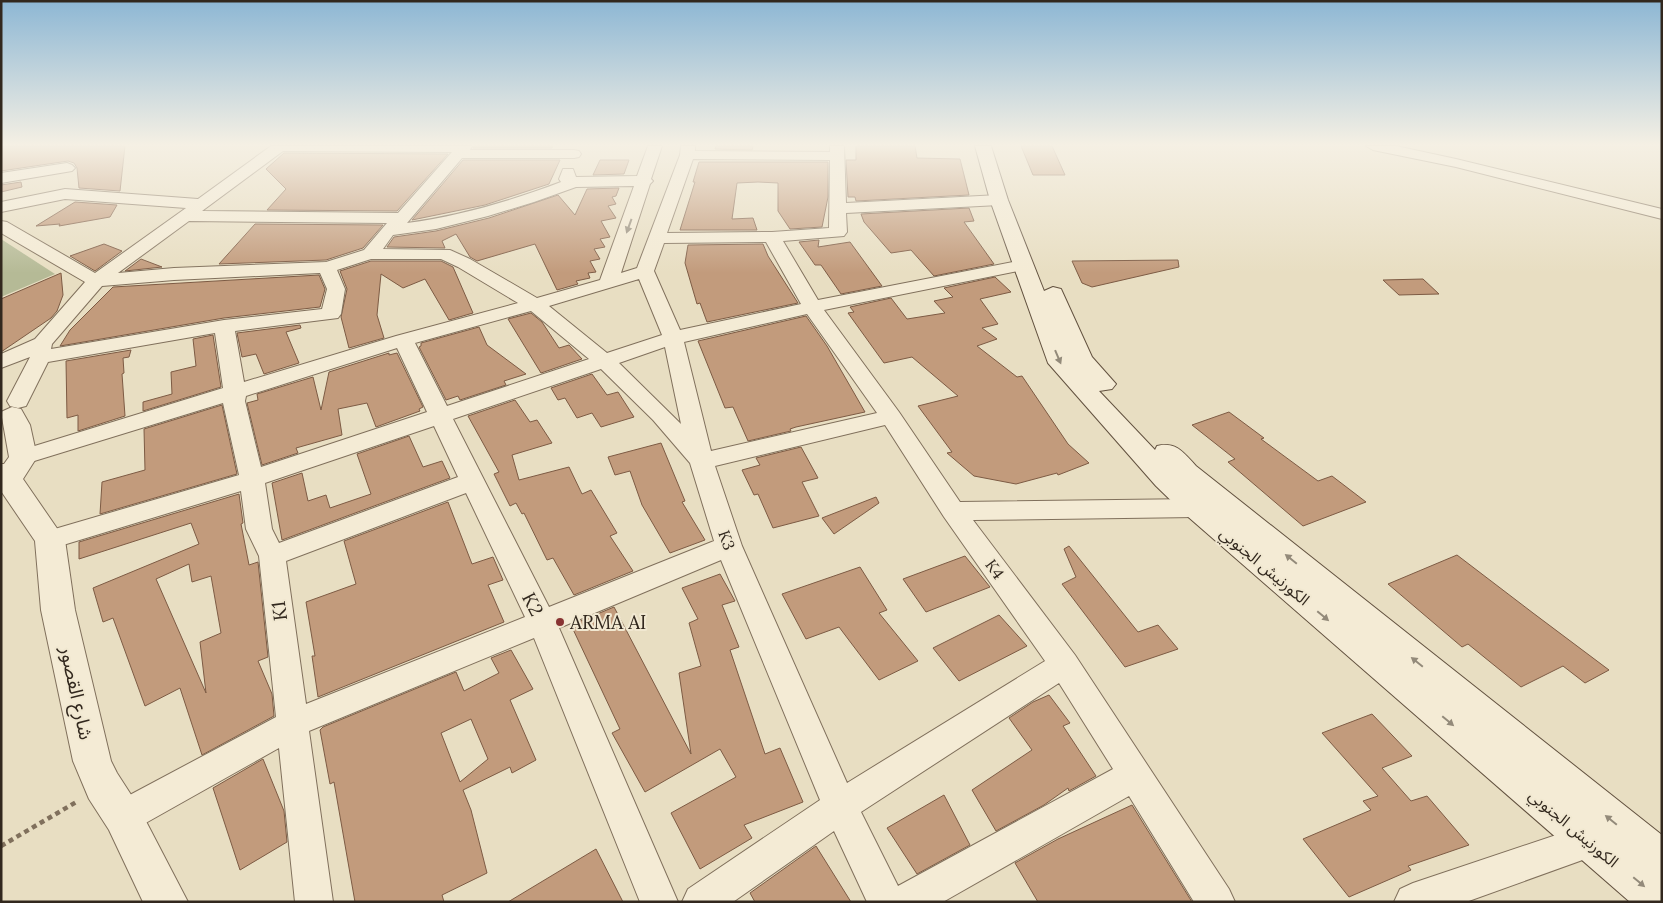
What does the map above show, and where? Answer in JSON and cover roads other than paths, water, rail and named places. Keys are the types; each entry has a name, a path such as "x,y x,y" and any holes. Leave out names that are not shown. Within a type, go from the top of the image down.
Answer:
{"main road":[{"name":"الكورنيش الجنوبي","path":"995,188 1060,363 1166,479 1196,508 1662,901"},
{"name":"الكورنيش الجنوبي","path":"1013,188 1042,268 1080,360 1186,473 1662,862"},
{"path":"8,409 16,422 19,448 11,470"},
{"name":"شارع القصور","path":"11,470 50,540 60,619 92,761 103,786 123,817 166,902"}],"street":[{"path":"8,409 41,350 96,281 224,188"},
{"path":"370,254 388,231 428,188"},
{"path":"388,231 432,226 522,203 559,188"},
{"path":"608,284 642,188"},
{"path":"675,188 645,271 674,338 701,461 891,417"},
{"path":"657,238 772,237 838,232 838,188"},
{"path":"1558,188 1662,214"},
{"path":"1,208 65,194 194,210 402,218"},
{"path":"839,208 999,200"},
{"path":"1,226 96,281"},
{"name":"K4","path":"772,237 812,307 891,417 953,510 1064,664 1216,902"},
{"name":"K3","path":"96,281 174,274 327,267 370,254 444,254 464,263 534,304 605,362 661,415 701,461 729,546 840,806 886,902"},
{"path":"50,540 252,479 674,338 812,307 1023,265"},
{"path":"1,362 41,350 331,314 336,289 327,267"},
{"path":"11,470 236,393 403,340 608,284 645,271"},
{"name":"K1","path":"224,326 236,393 234,402 252,479 259,529 272,556 314,902"},
{"name":"K2","path":"403,340 542,622 659,902"},
{"path":"272,556 472,481"},
{"path":"953,510 1196,508"},
{"path":"123,817 292,724 729,546"},
{"path":"701,902 840,806 1064,664"},
{"path":"906,902 1136,774"},
{"path":"1413,902 1589,841"}],"place":[{"name":"ARMA AI","path":"560,622"}]}
